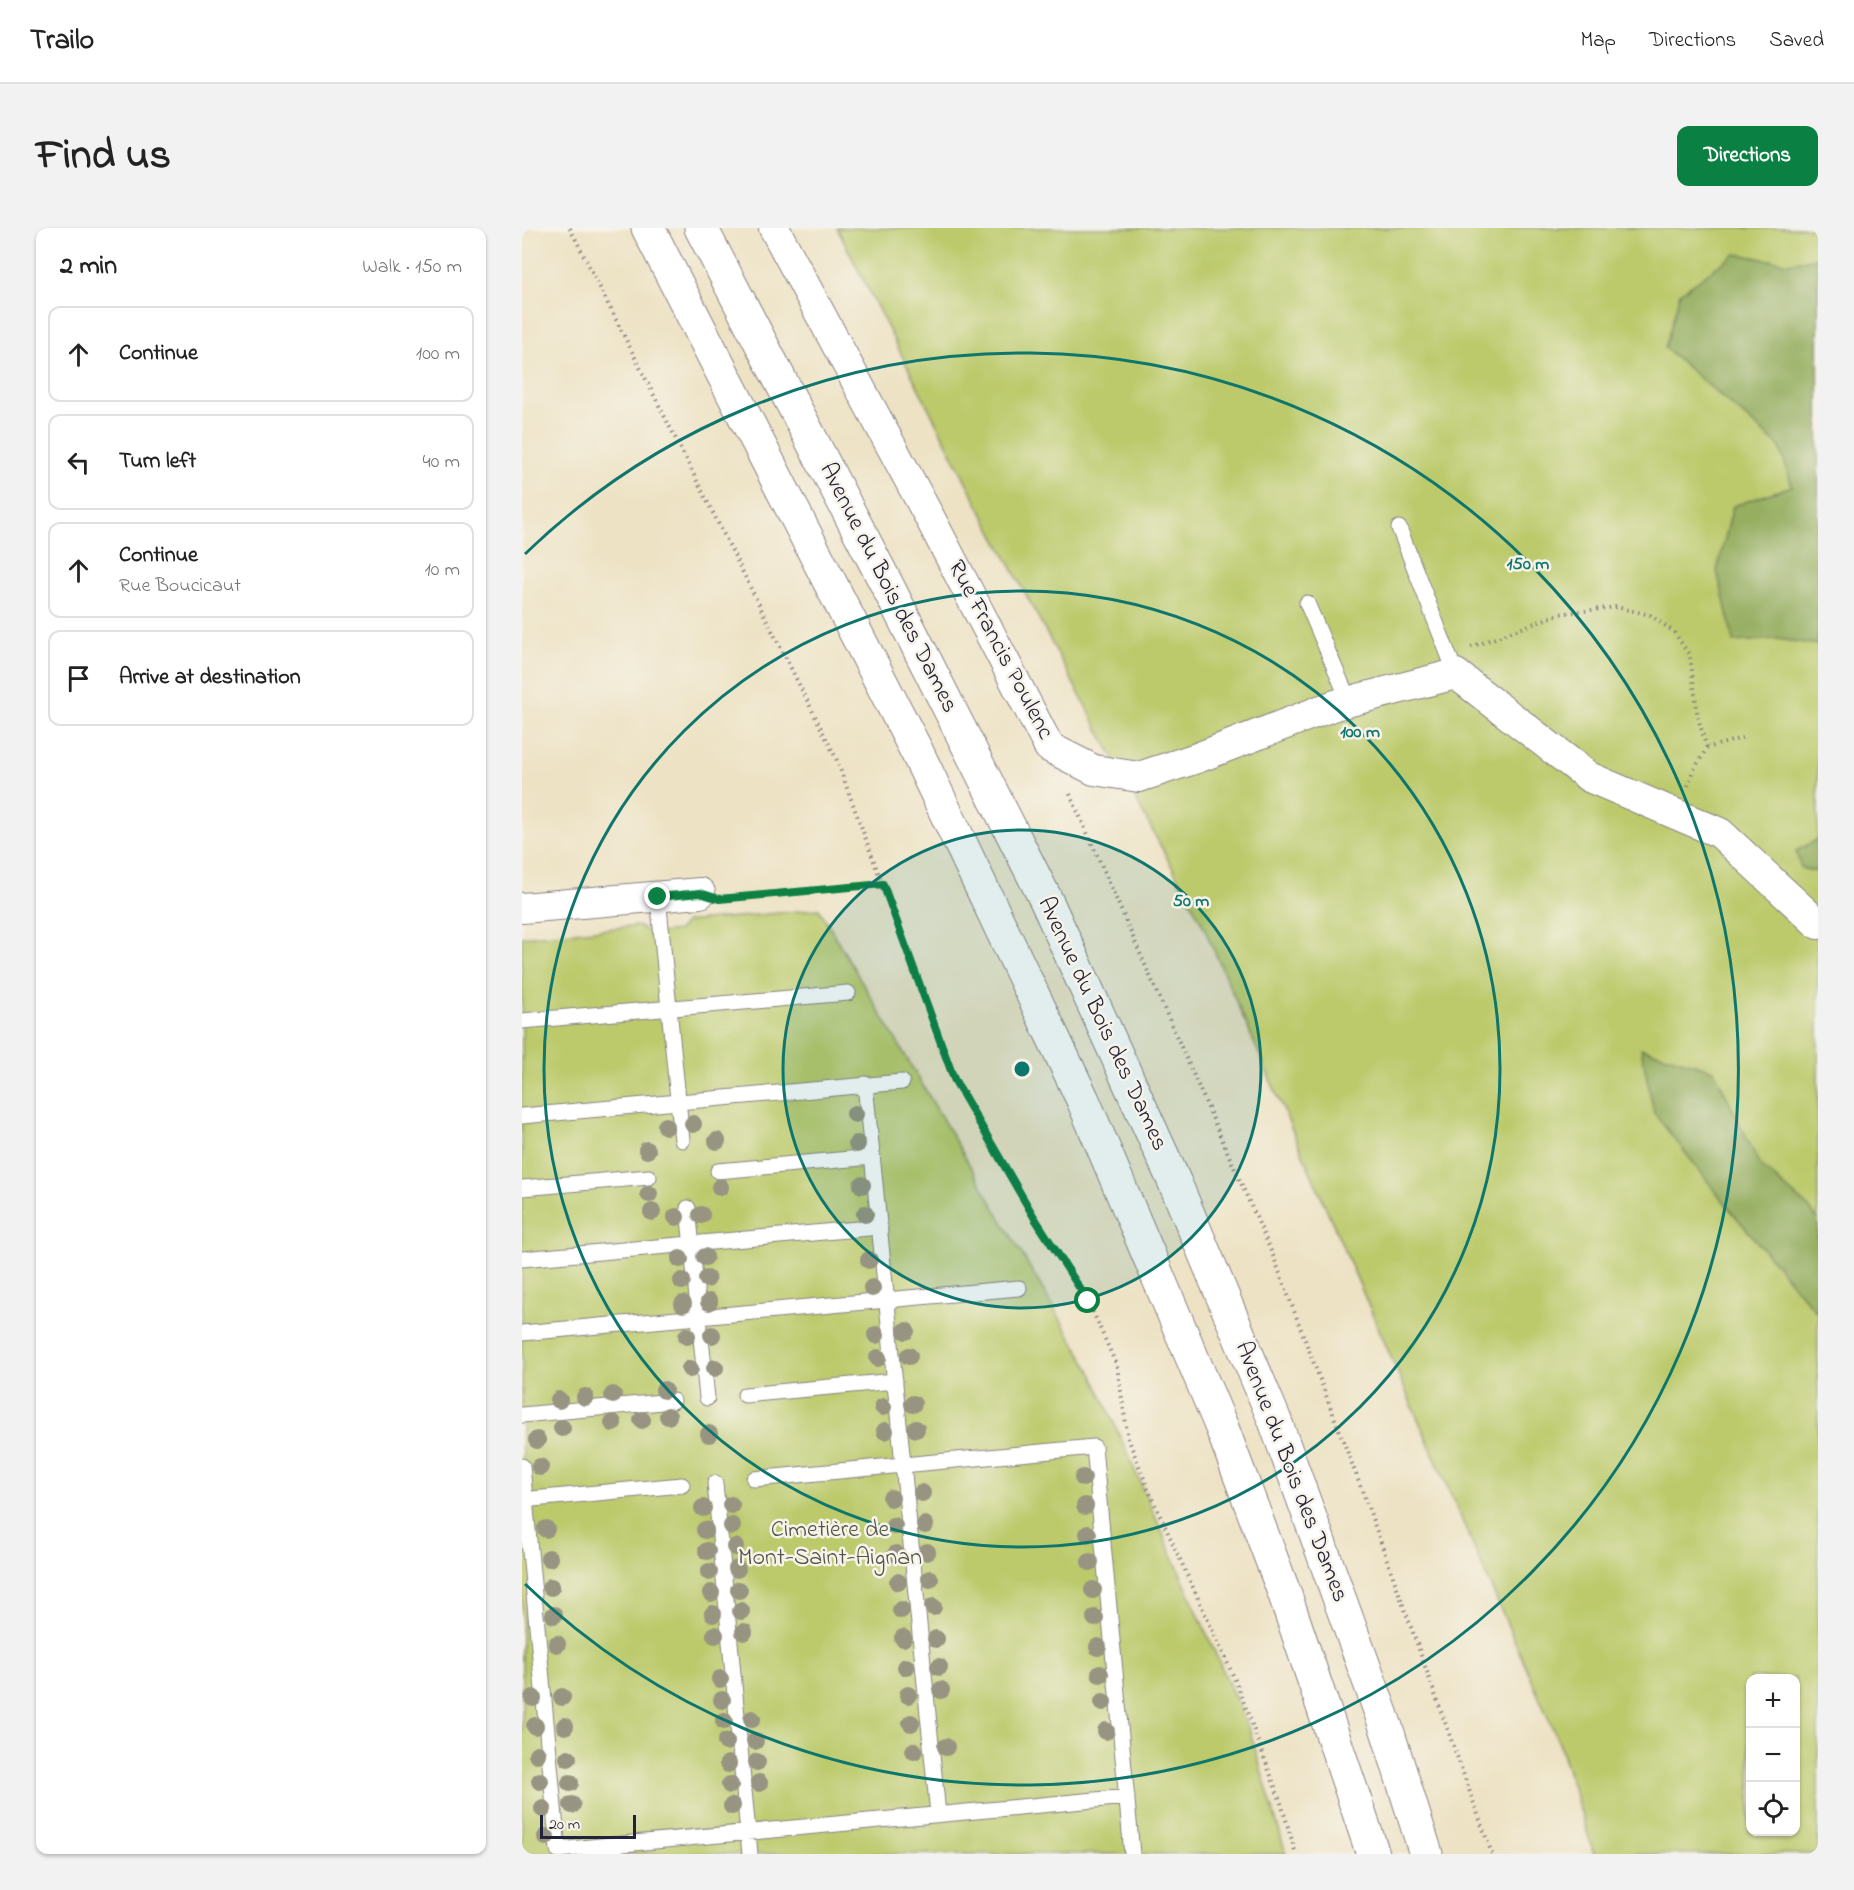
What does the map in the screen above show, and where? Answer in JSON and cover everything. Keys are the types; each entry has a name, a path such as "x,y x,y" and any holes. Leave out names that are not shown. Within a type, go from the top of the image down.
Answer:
{"highway":[{"name":"Avenue du Bois des Dames","path":"648,228 917,752 1083,1100 1222,1428 1286,1595 1373,1854"},
{"name":"Avenue du Bois des Dames","path":"701,228 887,585 1046,900 1176,1183 1279,1432 1386,1727 1425,1854"}],"street":[{"name":"Rue Francis Poulenc","path":"774,228 931,520 1049,747 1094,770 1139,777 1197,758 1335,705 1456,674"},
{"path":"1456,674 1589,777 1720,833 1818,924"},
{"path":"522,908 700,893"}],"lane":[{"path":"1399,528 1456,674"},
{"path":"1307,603 1349,701"},
{"path":"658,897 682,1140"},
{"path":"522,1021 848,993"},
{"path":"522,1116 902,1082"},
{"path":"865,1084 938,1814"},
{"path":"718,1171 872,1157"},
{"path":"522,1188 649,1177"},
{"path":"688,1208 707,1398"},
{"path":"522,1259 880,1227"},
{"path":"522,1333 1019,1288"},
{"path":"745,1395 895,1381"},
{"path":"522,1415 673,1401"},
{"path":"754,1479 1094,1447 1132,1854"},
{"path":"522,1466 558,1852 1127,1797"},
{"path":"715,1483 750,1854"},
{"path":"524,1500 682,1485"}],"path":[{"path":"570,228 836,758 954,1079 1034,1217 1088,1301 1117,1366 1128,1438 1148,1489 1237,1684 1281,1803 1296,1854"},
{"path":"1456,674 1461,653 1471,647 1559,614 1617,608 1650,615 1674,632 1690,656 1698,718 1707,748"},
{"path":"1678,815 1692,773 1707,748 1742,738"},
{"path":"1049,747 1274,1258 1370,1512 1492,1854"},
{"path":"700,893 719,899 883,884"}],"green space":[{"path":"837,228 1818,228 1818,1854 1594,1854 1559,1743 1203,925 978,505"},
{"path":"1735,254 1788,263 1818,258 1818,645 1777,639 1734,642 1717,571 1733,506 1792,486 1780,447 1665,348 1680,293"},
{"path":"1818,839 1818,872 1801,868 1796,851"},
{"name":"Cimetière de Mont-Saint-Aignan","path":"819,909 1092,1373 1250,1732 1286,1854 522,1854 522,937 637,926 653,933 661,933 678,931 686,922"},
{"path":"1641,1048 1714,1070 1760,1165 1809,1208 1818,1220 1818,1314 1732,1212 1654,1113"}],"route":[{"path":"658,897 700,893 719,899 883,884 954,1079 1034,1217 1088,1301"}]}
